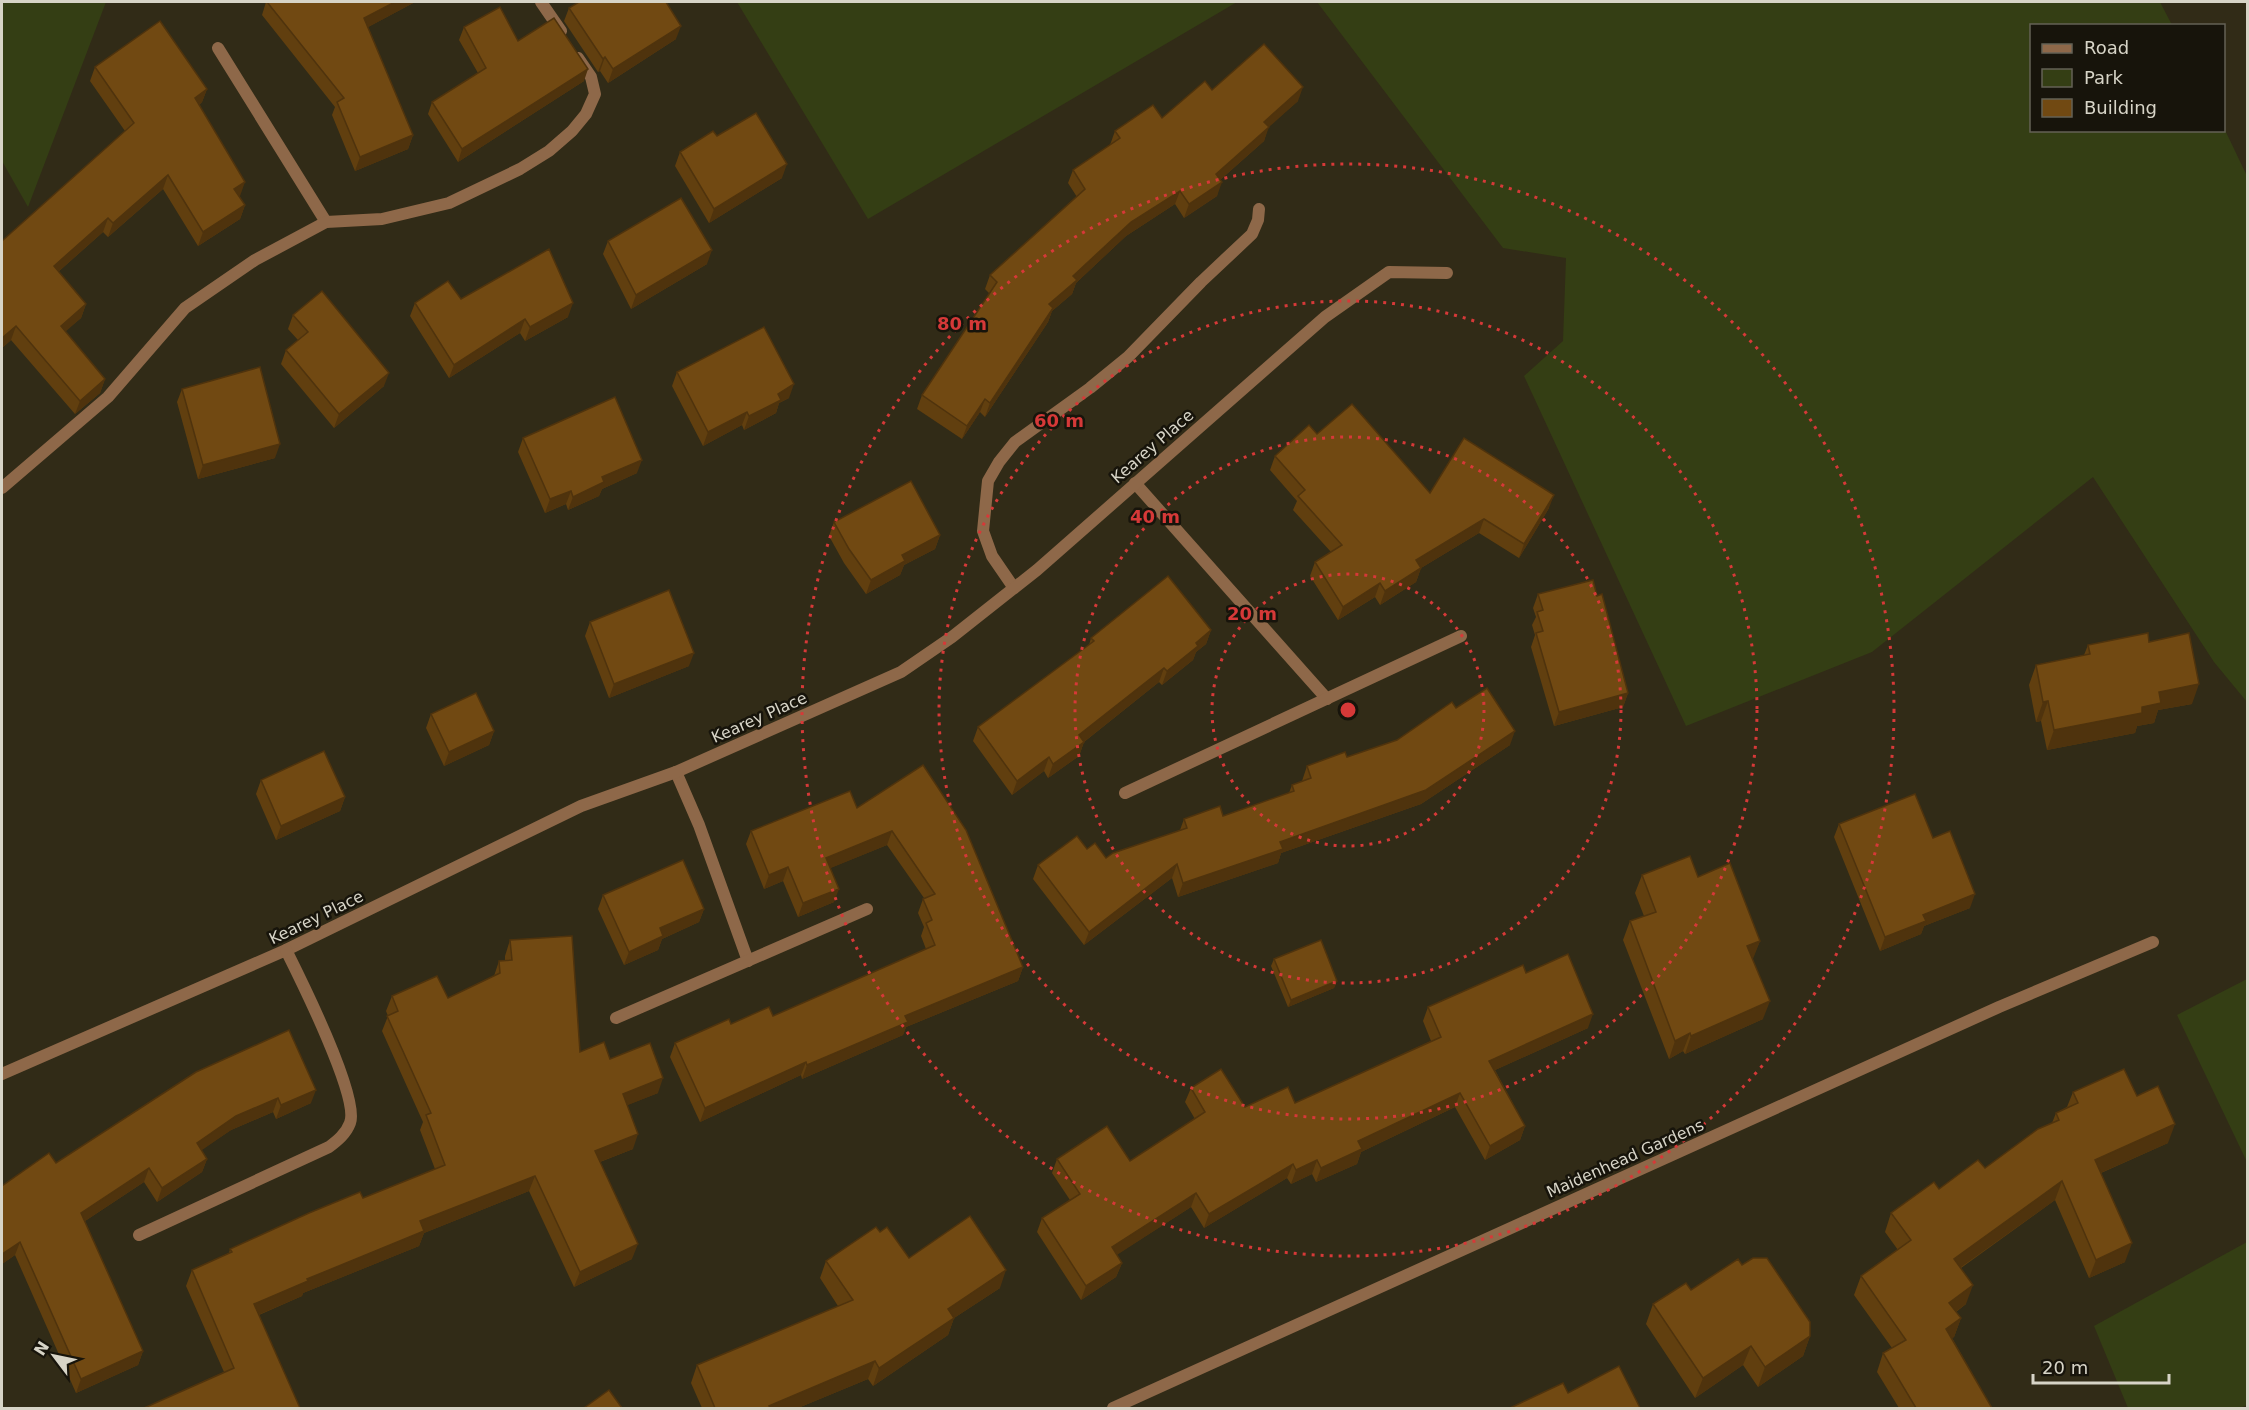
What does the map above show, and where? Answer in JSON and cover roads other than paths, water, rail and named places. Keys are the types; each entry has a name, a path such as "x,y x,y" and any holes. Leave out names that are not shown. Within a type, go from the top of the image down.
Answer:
{"street":[{"path":"2,488 108,397 185,308 255,260 326,222 382,219 449,203 520,169 549,151 572,131 586,114 595,94 591,77 541,2"},
{"path":"218,48 326,222"},
{"path":"1014,588 992,556 983,531 988,482 999,462 1016,442 1128,357 1251,234 1258,220 1259,209"},
{"name":"Kearey Place","path":"2,1074 286,950 581,806 676,772 901,672 952,637 1014,588 1325,317 1389,272 1447,273"},
{"path":"1135,483 1327,699"},
{"path":"1125,793 1461,636"},
{"path":"676,772 699,825 748,962"},
{"path":"616,1018 867,909"},
{"name":"Maidenhead Gardens","path":"1113,1408 1977,1017 2153,942"},
{"path":"139,1235 329,1147 342,1136 351,1122 350,1100 313,1003 286,950"}]}
